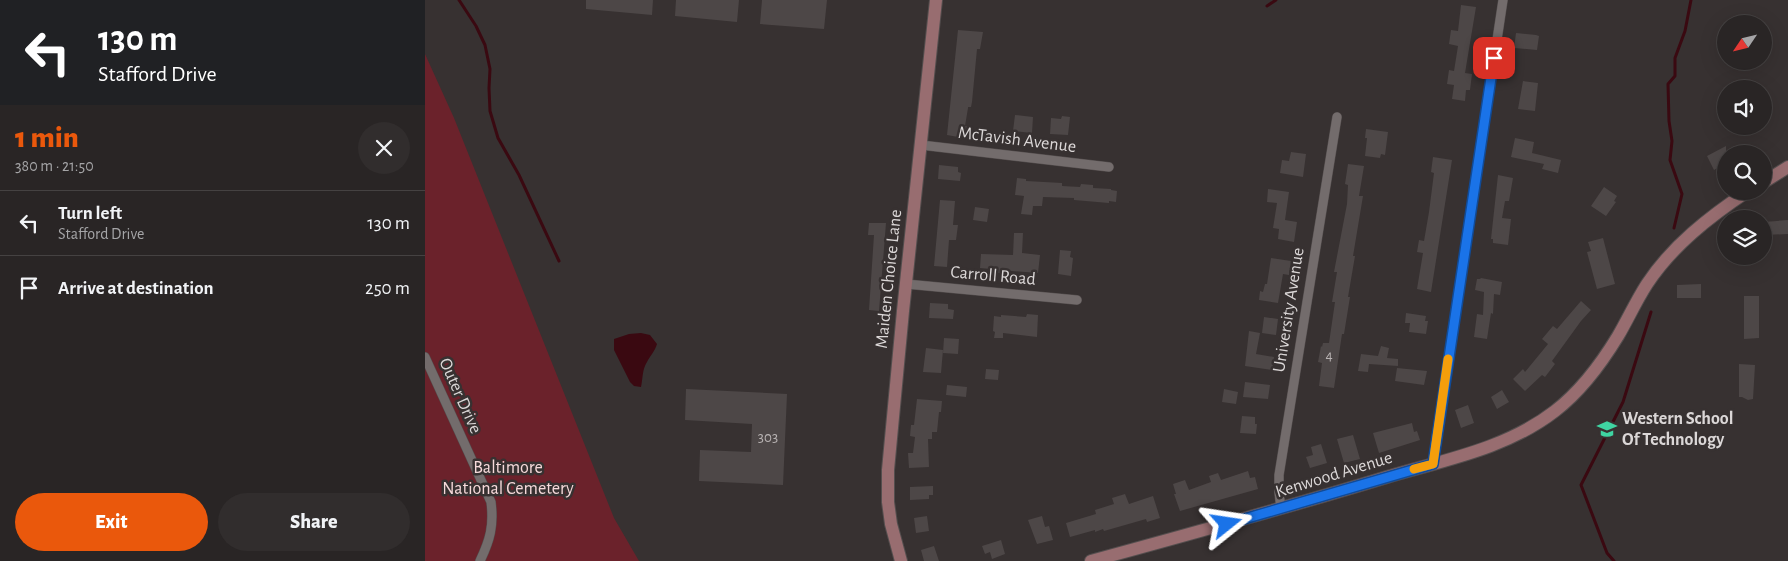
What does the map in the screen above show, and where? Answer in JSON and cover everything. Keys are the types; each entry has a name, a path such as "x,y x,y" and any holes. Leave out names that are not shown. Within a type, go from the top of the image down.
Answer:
{"street":[{"name":"Maiden Choice Lane","path":"901,561 891,524 888,502 888,470 936,0"},
{"path":"1433,464 1503,0"},
{"name":"University Avenue","path":"1281,509 1279,475 1337,117"},
{"name":"McTavish Avenue","path":"921,145 1109,167"},
{"path":"1772,177 1788,167"},
{"name":"Kenwood Avenue","path":"1091,561 1281,509 1433,464 1483,449 1521,433 1555,411 1572,396 1603,359 1647,284 1662,264 1700,226 1735,200"},
{"name":"Carroll Road","path":"906,284 1077,300"},
{"name":"Outer Drive","path":"425,357 491,502 493,519 491,535 480,561"}],"green space":[{"name":"Baltimore National Cemetery","path":"425,54 454,118 614,518 639,561 425,561"}],"shaded area":[{"path":"641,333 650,335 657,344 644,368 641,387 634,386 630,382 614,350 614,339 629,334"}],"building":[{"path":"586,0 653,0 652,15 586,9"},
{"path":"676,0 739,0 737,22 675,16"},
{"path":"762,0 827,0 824,29 760,24"},
{"path":"1461,5 1476,7 1465,73 1472,74 1470,90 1466,90 1465,101 1452,99 1454,85 1447,84 1449,70 1454,71 1458,46 1449,44 1451,30 1458,31"},
{"path":"958,30 983,32 980,49 977,49 972,102 971,107 968,107 965,126 970,127 969,136 964,136 964,138 947,135"},
{"path":"1516,33 1539,36 1537,50 1514,48"},
{"path":"1523,81 1538,83 1535,111 1518,109"},
{"path":"1015,115 1033,117 1032,133 1013,131"},
{"path":"1062,116 1070,117 1068,135 1050,134 1051,118 1061,119"},
{"path":"1366,129 1388,132 1385,155 1381,154 1380,158 1365,156"},
{"path":"1515,138 1534,142 1532,153 1561,160 1558,173 1542,169 1544,164 1511,157"},
{"path":"1717,151 1717,168 1714,170 1707,156"},
{"path":"1291,152 1306,154 1303,177 1280,173 1282,160 1289,161"},
{"path":"1433,157 1452,160 1431,292 1417,289 1423,253 1417,252 1419,240 1424,241 1429,212 1434,173 1431,172"},
{"path":"1348,164 1364,166 1359,196 1363,196 1353,256 1355,256 1348,297 1350,297 1334,388 1319,386 1322,363 1318,362 1321,346 1323,343 1329,343 1335,302 1332,302 1337,272 1334,272 1347,204 1348,185 1345,184"},
{"path":"939,165 958,167 958,172 961,173 960,181 938,179"},
{"path":"1498,175 1513,178 1509,201 1505,201 1502,218 1511,219 1508,245 1493,243 1493,239 1491,239"},
{"path":"1017,178 1026,179 1026,181 1062,183 1062,186 1080,187 1081,184 1093,185 1093,188 1111,189 1117,191 1116,202 1043,197 1042,206 1033,206 1032,215 1021,214 1024,196 1015,195"},
{"path":"1604,187 1617,196 1614,201 1616,202 1606,216 1591,206"},
{"path":"1268,189 1289,192 1285,220 1297,222 1294,242 1278,239 1279,229 1273,228 1277,203 1267,202"},
{"path":"940,200 955,201 953,225 958,225 956,240 949,240 947,267 934,266"},
{"path":"975,207 989,209 987,222 973,220"},
{"path":"1788,220 1788,234 1772,235 1772,221"},
{"path":"869,223 886,223 879,311 869,310 874,235 868,235"},
{"path":"1014,233 1023,233 1022,253 1040,255 1038,273 1000,270 1000,273 991,273 991,269 980,268 981,254 1013,255"},
{"path":"1603,238 1615,284 1597,289 1587,252 1591,251 1588,242"},
{"path":"1060,250 1071,251 1070,257 1073,258 1071,276 1058,274"},
{"path":"1271,258 1291,261 1289,275 1283,274 1278,303 1259,300 1260,291 1263,292 1265,284 1267,284"},
{"path":"1477,279 1502,282 1500,295 1494,294 1493,314 1491,313 1487,339 1474,337 1477,314 1483,315 1484,292 1475,290"},
{"path":"1701,284 1701,298 1677,298 1677,285"},
{"path":"1744,296 1759,296 1759,338 1744,339"},
{"path":"1581,301 1591,310 1552,361 1555,364 1545,377 1542,375 1525,391 1513,379 1523,369 1525,372 1548,344 1542,339 1553,326 1557,329"},
{"path":"930,303 948,304 948,309 954,310 953,319 929,318"},
{"path":"1406,313 1426,316 1425,321 1428,321 1426,334 1409,332 1410,323 1405,323"},
{"path":"1027,314 1038,315 1037,337 1003,333 1003,338 994,338 994,316 1026,317"},
{"path":"1264,317 1278,319 1276,335 1262,333"},
{"path":"1249,331 1260,333 1256,354 1274,357 1272,370 1245,366"},
{"path":"944,338 959,339 958,354 943,353"},
{"path":"1381,346 1389,348 1387,358 1398,359 1398,366 1369,364 1368,372 1358,371 1361,354 1378,356"},
{"path":"926,348 943,350 941,373 923,372"},
{"path":"1739,364 1755,365 1753,399 1748,400 1739,397"},
{"path":"1397,368 1427,371 1424,385 1395,381"},
{"path":"986,369 999,370 998,380 985,379"},
{"path":"1245,382 1270,385 1268,399 1243,397"},
{"path":"947,385 967,387 966,397 946,395"},
{"path":"686,389 787,394 783,485 699,481 700,450 751,452 752,424 685,420"},
{"path":"1224,389 1238,392 1236,404 1222,402"},
{"path":"1502,390 1509,402 1497,409 1491,397"},
{"path":"917,399 942,401 941,412 939,412 937,432 932,432 932,439 928,439 929,467 909,468 908,453 913,453 915,437 910,436 911,425 914,425"},
{"path":"1468,405 1474,423 1461,428 1455,410"},
{"path":"1242,416 1255,417 1255,424 1257,424 1256,434 1240,433"},
{"path":"1412,423 1414,432 1417,431 1420,440 1379,453 1373,433"},
{"path":"1353,435 1360,459 1344,463 1337,439"},
{"path":"1321,444 1327,463 1310,468 1306,457 1313,455 1311,447"},
{"path":"1248,471 1250,478 1255,477 1258,489 1180,511 1174,494 1176,494 1173,484 1185,480 1189,490 1211,482 1209,476 1218,473 1221,480"},
{"path":"933,486 933,495 929,495 929,499 910,500 910,487"},
{"path":"1125,494 1129,504 1153,496 1160,518 1147,522 1146,519 1104,531 1103,529 1095,532 1095,530 1070,537 1066,523 1096,514 1095,510 1114,504 1112,498"},
{"path":"927,516 929,531 916,533 914,518"},
{"path":"1042,516 1045,527 1049,526 1053,540 1037,544 1028,520"},
{"path":"1001,540 1005,554 992,559 990,552 985,554 982,546"},
{"path":"934,546 939,561 924,561 921,550"}],"waterway":[{"path":"459,0 476,26 485,45 490,69 490,111 498,138 519,175 559,261"},
{"path":"1267,6 1276,0"},
{"path":"1674,228 1682,194 1670,160 1672,141 1669,121 1668,84 1675,76 1675,58 1685,31 1691,0"},
{"path":"1614,561 1607,553 1581,485 1623,402 1651,312"}],"slow traffic":[{"path":"1414,469 1433,464 1448,359"}],"place":[{"name":"Western School Of Technology","path":"1607,429"}],"route":[{"path":"1227,524 1433,464 1494,58"}]}
